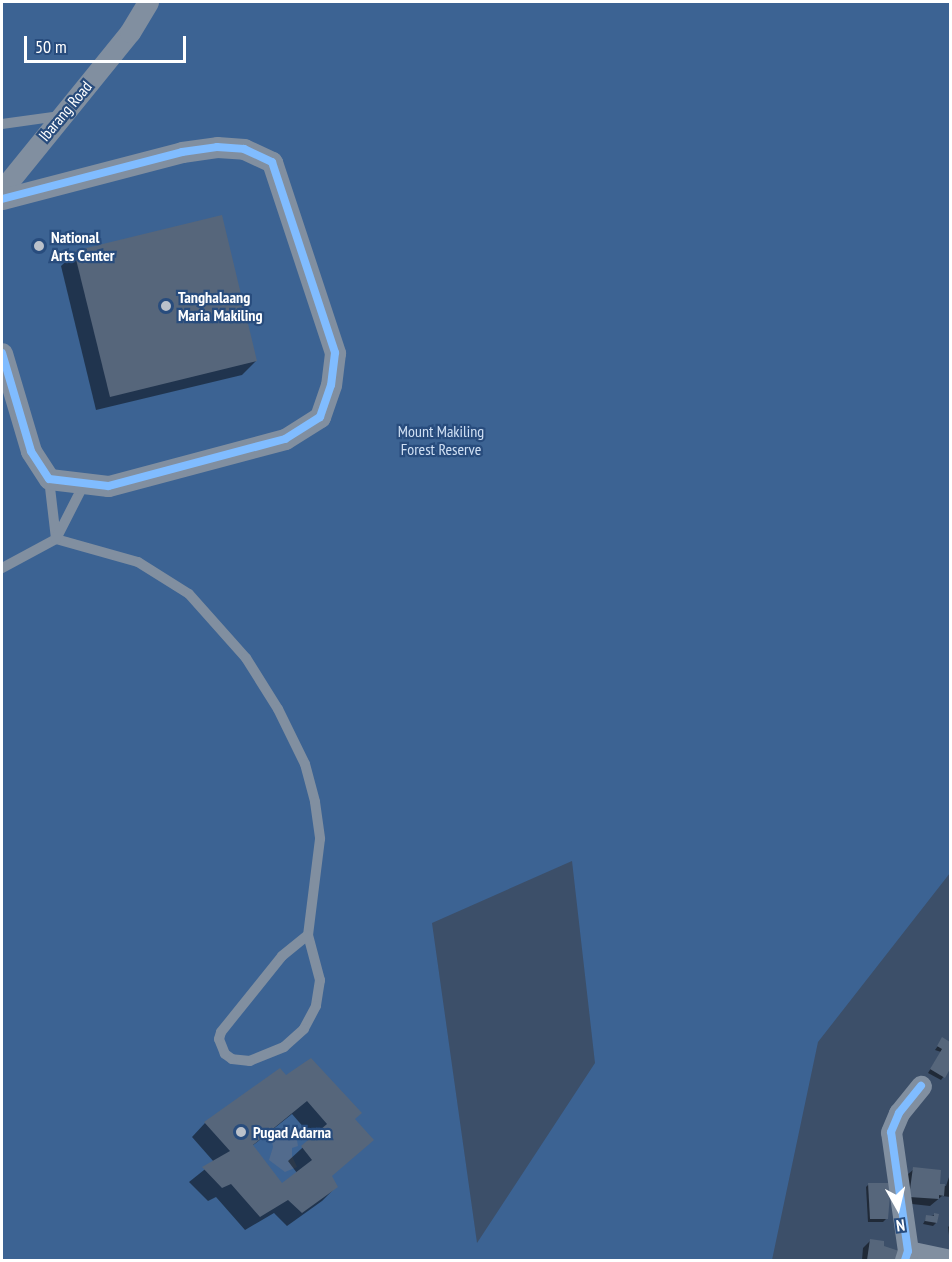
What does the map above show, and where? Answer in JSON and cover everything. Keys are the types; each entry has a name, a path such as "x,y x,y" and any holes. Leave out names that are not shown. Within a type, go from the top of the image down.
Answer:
{"street":[{"name":"Ibarang Road","path":"2,190 130,32 148,2"},
{"path":"2,199 182,152 217,147 244,149 272,162 335,352 332,385 320,417 285,439 108,486 49,478 31,451 2,353"},
{"path":"921,1086 899,1113 891,1132 907,1256 951,1260"}],"lane":[{"path":"2,124 60,116"},
{"path":"49,478 56,539"},
{"path":"2,568 56,539 84,484"},
{"path":"56,539 138,562 189,594 246,658 278,709 305,764 315,802 320,839 308,935 320,980 316,1006 304,1029 284,1047 250,1061 232,1059 225,1054 219,1039 220,1032 282,956 308,935"}],"green space":[{"name":"Mount Makiling Forest Reserve","path":"2,2 950,2 950,873 818,1042 772,1260 2,1260","holes":["572,861 595,1063 477,1243 432,923"]}],"shaded area":[{"path":"283,1134 297,1140 298,1146 292,1148 292,1156 297,1167 285,1172 269,1160 273,1147 272,1141"}],"building":[{"name":"Tanghalaang Maria Makiling","path":"222,215 257,361 110,397 74,251"},
{"path":"942,1037 950,1042 950,1069 945,1078 930,1069 942,1049 937,1046"},
{"name":"Pugad Adarna","path":"311,1058 362,1113 355,1119 374,1140 332,1176 338,1187 302,1213 288,1200 260,1217 231,1184 222,1188 202,1167 230,1151 204,1122 280,1068 286,1075","holes":["307,1101 327,1124 301,1146 312,1160 282,1183 253,1145"]},
{"path":"913,1167 941,1170 940,1184 945,1184 944,1196 939,1195 939,1199 909,1197"},
{"path":"868,1183 891,1183 888,1219 870,1219"},
{"path":"934,1213 939,1214 937,1223 925,1221 926,1215 934,1216"},
{"path":"870,1239 884,1241 884,1246 899,1251 898,1260 867,1260"}],"cycle path":[{"path":"2,199 182,152 217,147 244,149 272,162 335,353 331,385 320,417 285,439 108,486 49,479 31,451 2,353"},
{"path":"905,1260 908,1251 891,1132 899,1113 921,1086"}],"place":[{"name":"National Arts Center","path":"39,246"},
{"name":"Tanghalaang Maria Makiling","path":"166,306"},
{"name":"Pugad Adarna","path":"241,1132"}]}
